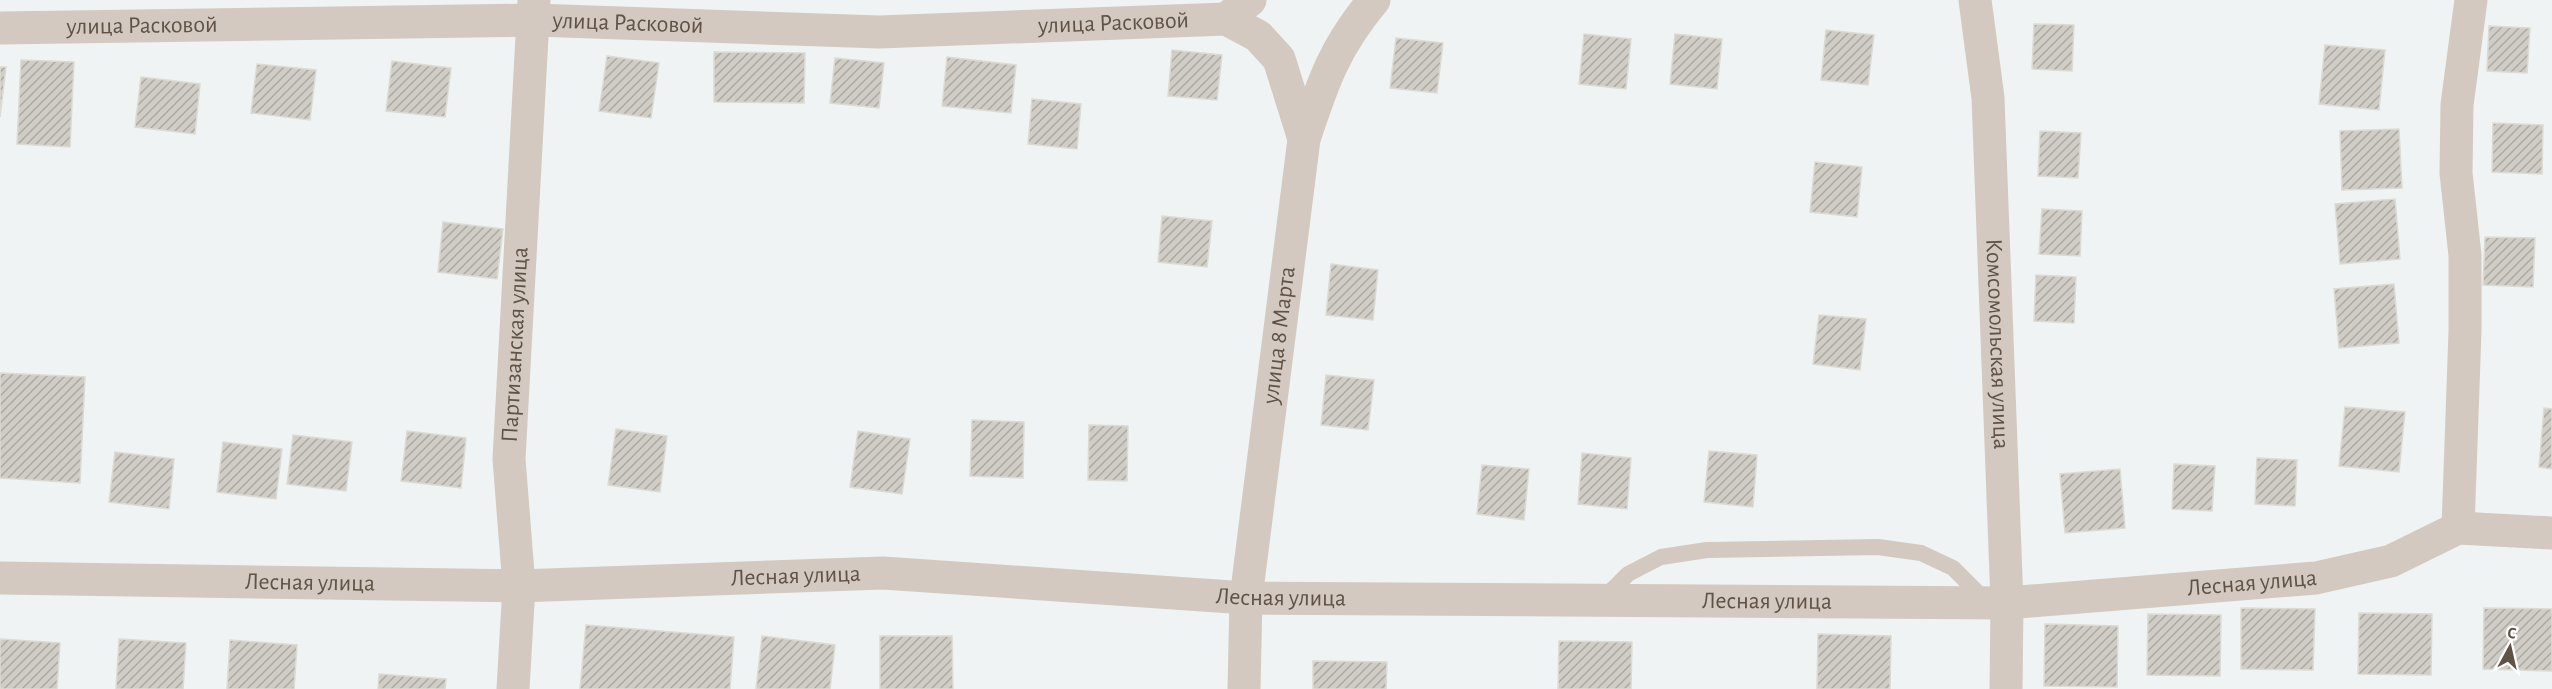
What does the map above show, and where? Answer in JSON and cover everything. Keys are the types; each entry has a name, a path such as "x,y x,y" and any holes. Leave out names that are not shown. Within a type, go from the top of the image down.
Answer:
{"street":[{"name":"улица 8 Марта","path":"1245,689 1246,598 1304,139 1323,81 1343,39 1374,0"},
{"name":"Комсомольская улица","path":"1975,0 1988,98 1997,603 2006,689"},
{"path":"2458,528 2465,331 2464,255 2456,173 2457,117 2471,0"},
{"path":"1238,9 1279,59 1304,139"},
{"name":"улица Расковой","path":"0,28 534,10 879,32 1238,9"},
{"name":"Партизанская улица","path":"513,689 519,586 509,459 534,10"},
{"name":"Лесная улица","path":"0,578 519,586 883,573 1246,598 1997,603 2316,578 2391,561 2458,528 2552,533"}],"lane":[{"path":"1601,600 1628,574 1661,557 1707,550 1878,548 1921,553 1953,568 1997,603"}],"building":[{"path":"2034,24 2074,25 2072,71 2032,69"},
{"path":"2489,26 2530,28 2527,73 2487,71"},
{"path":"1826,30 1874,35 1868,85 1821,80"},
{"path":"1584,34 1631,39 1626,89 1579,84"},
{"path":"1675,34 1722,39 1717,89 1670,84"},
{"path":"1396,38 1443,43 1437,93 1390,88"},
{"path":"2325,45 2385,50 2379,110 2319,104"},
{"path":"1172,50 1222,55 1217,100 1168,96"},
{"path":"714,52 805,53 804,103 714,102"},
{"path":"607,56 659,63 651,118 599,111"},
{"path":"947,57 1016,65 1011,113 942,106"},
{"path":"835,58 884,63 879,108 830,103"},
{"path":"21,60 74,62 70,147 17,144"},
{"path":"392,61 451,68 445,117 386,111"},
{"path":"257,64 316,70 310,120 251,113"},
{"path":"0,67 6,67 0,117"},
{"path":"141,77 200,84 195,134 135,127"},
{"path":"1032,99 1081,104 1077,149 1028,144"},
{"path":"2493,123 2543,125 2542,174 2492,172"},
{"path":"2399,129 2402,188 2342,190 2340,131"},
{"path":"2040,131 2081,133 2078,178 2038,176"},
{"path":"1815,162 1862,167 1857,217 1810,212"},
{"path":"2395,199 2400,259 2340,264 2335,204"},
{"path":"2042,209 2082,211 2080,256 2039,254"},
{"path":"1162,216 1212,221 1207,267 1158,262"},
{"path":"443,222 503,229 497,279 438,272"},
{"path":"2485,237 2535,238 2533,287 2483,285"},
{"path":"1331,264 1378,270 1373,320 1326,315"},
{"path":"2036,275 2076,277 2074,323 2034,321"},
{"path":"2394,284 2399,343 2339,348 2334,289"},
{"path":"1819,315 1866,319 1860,370 1813,364"},
{"path":"0,373 85,377 80,483 0,478"},
{"path":"1326,375 1374,380 1368,430 1321,425"},
{"path":"2345,407 2405,412 2399,472 2339,466"},
{"path":"2544,408 2552,409 2552,469 2539,467"},
{"path":"972,420 1024,422 1023,478 970,476"},
{"path":"1089,425 1128,426 1127,481 1088,480"},
{"path":"616,429 667,436 660,492 608,485"},
{"path":"407,431 466,438 461,488 401,481"},
{"path":"858,431 910,439 902,494 850,487"},
{"path":"293,435 352,442 346,491 287,484"},
{"path":"223,442 282,449 276,499 217,492"},
{"path":"1709,451 1757,455 1753,507 1704,502"},
{"path":"115,452 174,459 169,509 109,502"},
{"path":"1582,453 1631,458 1627,509 1578,504"},
{"path":"2257,458 2297,460 2295,506 2255,504"},
{"path":"2174,464 2215,466 2212,511 2172,509"},
{"path":"1482,465 1529,469 1524,520 1477,514"},
{"path":"2120,469 2125,528 2065,533 2060,474"},
{"path":"2241,608 2315,609 2313,670 2241,669"},
{"path":"2484,608 2552,609 2552,671 2483,669"},
{"path":"2359,613 2432,614 2431,675 2358,674"},
{"path":"2148,614 2221,615 2220,676 2147,675"},
{"path":"2045,624 2118,626 2117,687 2044,686"},
{"path":"586,625 734,637 730,689 580,689"},
{"path":"1818,634 1891,636 1890,689 1817,689"},
{"path":"762,636 835,645 830,689 756,689"},
{"path":"880,636 952,636 953,689 880,689"},
{"path":"0,639 60,643 57,689 0,689"},
{"path":"119,639 186,643 183,689 116,689"},
{"path":"230,640 297,645 294,689 227,689"},
{"path":"1559,641 1632,642 1631,689 1558,689"},
{"path":"1313,661 1387,662 1386,689 1313,689"},
{"path":"379,674 446,679 445,689 378,689"}]}
